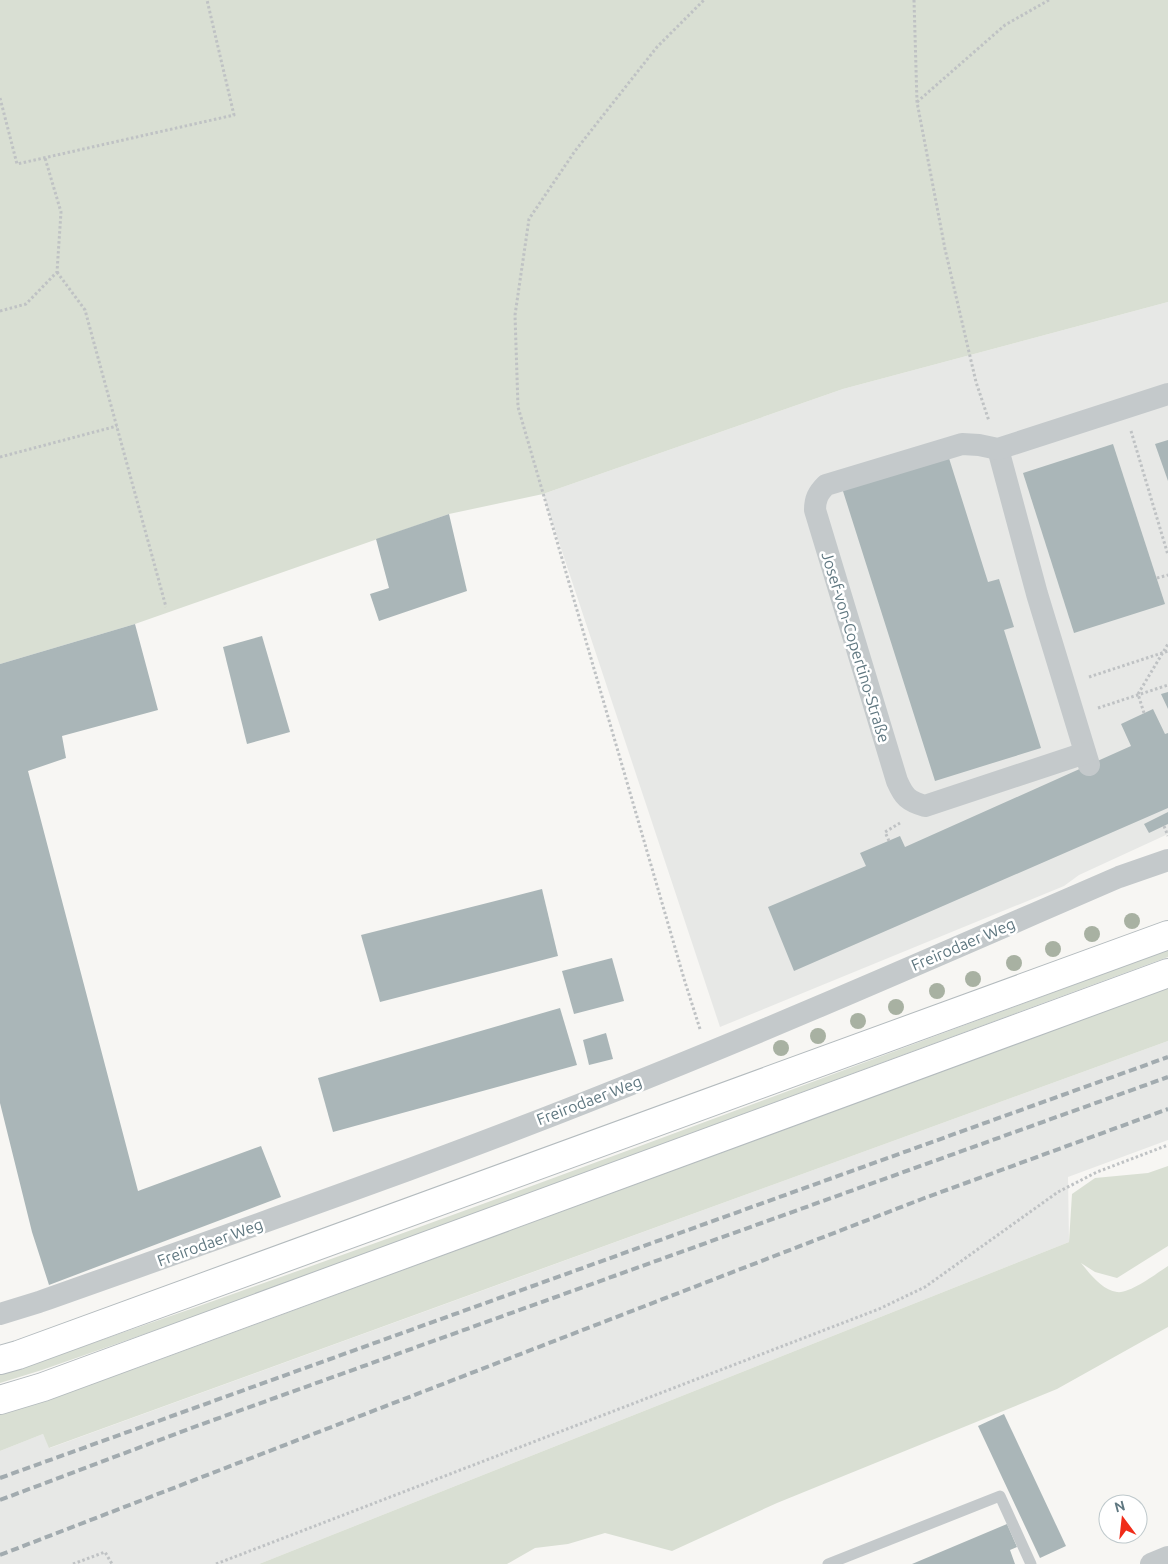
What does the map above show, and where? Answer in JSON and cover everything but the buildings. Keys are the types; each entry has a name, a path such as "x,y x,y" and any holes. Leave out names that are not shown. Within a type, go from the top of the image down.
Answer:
{"main road":[{"path":"0,1360 1168,935"},
{"path":"0,1400 52,1384 1168,972"}],"street":[{"name":"Josef-von-Copertino-Straße","path":"998,449 1038,594 1087,759 925,806 912,802 902,793 897,781 815,510 815,502 819,493 826,486 962,444 998,449 1168,394"},
{"name":"Freirodaer Weg","path":"0,1314 39,1302 309,1206 606,1094 708,1053 1120,877 1168,860"}],"lane":[{"path":"828,1564 1000,1496 1032,1564"}],"path":[{"path":"0,98 17,164 234,115 207,0"},
{"path":"704,0 657,46 575,151 529,219 515,315 518,407 685,982 708,1053"},
{"path":"914,0 917,102 946,249 976,382 998,449"},
{"path":"917,102 1005,25 1049,0"},
{"path":"45,158 61,212 57,272 85,310 166,607"},
{"path":"0,311 26,304 57,272"},
{"path":"1124,408 1168,555"},
{"path":"0,456 117,426"},
{"path":"1156,578 1168,575"},
{"path":"1144,713 1138,694 1168,644"},
{"path":"1065,685 1168,651"},
{"path":"1074,716 1168,685"},
{"path":"1164,826 1168,837"},
{"path":"216,1564 879,1309 925,1287 1058,1192 1097,1172 1168,1145"},
{"path":"73,1564 105,1552 112,1564"}],"shaded area":[{"path":"0,0 1168,0 1168,302 843,389 543,494 449,514 135,624 0,664"},
{"path":"1168,302 1168,834 1079,875 1064,886 720,1027 543,494 843,389"},
{"path":"1168,950 1168,957 193,1317 0,1383 0,1375 439,1220"},
{"path":"1168,988 1168,1041 49,1448 43,1434 0,1451 0,1412 137,1368"},
{"path":"1168,1041 1168,1140 1068,1177 1069,1242 259,1564 0,1564 0,1451 43,1434 50,1448"},
{"path":"1168,1166 1168,1246 1117,1278 1095,1272 1081,1263 1101,1285 1117,1292 1129,1290 1168,1266 1168,1327 1057,1389 777,1503 672,1551 605,1533 568,1544 535,1548 507,1564 259,1564 1069,1242 1072,1194 1095,1178 1148,1173"}],"railway":[{"path":"0,1478 1168,1057"},
{"path":"0,1500 194,1427 1168,1077"},
{"path":"0,1555 922,1199 1168,1109"}]}
